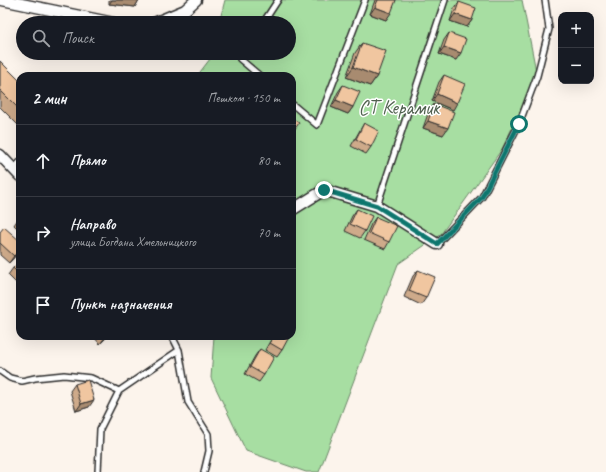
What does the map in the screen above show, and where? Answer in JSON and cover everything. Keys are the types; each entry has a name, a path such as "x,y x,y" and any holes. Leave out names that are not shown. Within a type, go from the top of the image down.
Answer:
{"street":[{"path":"2,0 80,16"},
{"path":"171,16 185,10 196,0"},
{"path":"0,155 16,167"},
{"path":"296,208 324,190 377,206 437,244"}],"lane":[{"path":"268,16 278,0"},
{"path":"296,107 317,125 365,0"},
{"path":"377,206 445,0"},
{"path":"437,244 482,197 519,124 537,76 549,29 545,0"},
{"path":"241,60 255,72"},
{"path":"174,340 179,350 188,402 208,434 209,451 204,472"},
{"path":"98,472 100,429 119,390 179,350"},
{"path":"0,371 10,378 22,381 64,375 91,378 119,390"}],"green space":[{"name":"СТ Керамик","path":"225,0 522,0 537,76 502,149 441,234 398,264 319,472 306,472 246,451 211,378 214,340 296,340 296,72 200,72 209,60 296,60 296,16 221,16"}],"building":[{"path":"378,0 396,0 391,13 375,7"},
{"path":"459,2 476,8 472,20 455,14"},
{"path":"449,33 466,39 461,53 444,47"},
{"path":"362,43 386,51 377,76 353,67"},
{"path":"0,61 16,77 16,106 0,90"},
{"path":"444,75 465,84 457,103 437,94"},
{"path":"343,85 360,92 353,107 336,100"},
{"path":"434,104 454,112 448,128 428,121"},
{"path":"364,123 379,131 371,147 356,139"},
{"path":"357,209 372,216 365,231 350,224"},
{"path":"376,217 397,226 389,242 369,233"},
{"path":"4,227 16,238 16,254 14,256 0,243 0,232"},
{"path":"418,270 435,277 426,298 409,291"},
{"path":"272,340 287,340 282,350 270,343"},
{"path":"260,349 274,357 264,375 250,367"},
{"path":"88,380 94,400 81,404 75,384"}],"route":[{"path":"324,190 377,206 437,244 482,197 519,124"}]}
